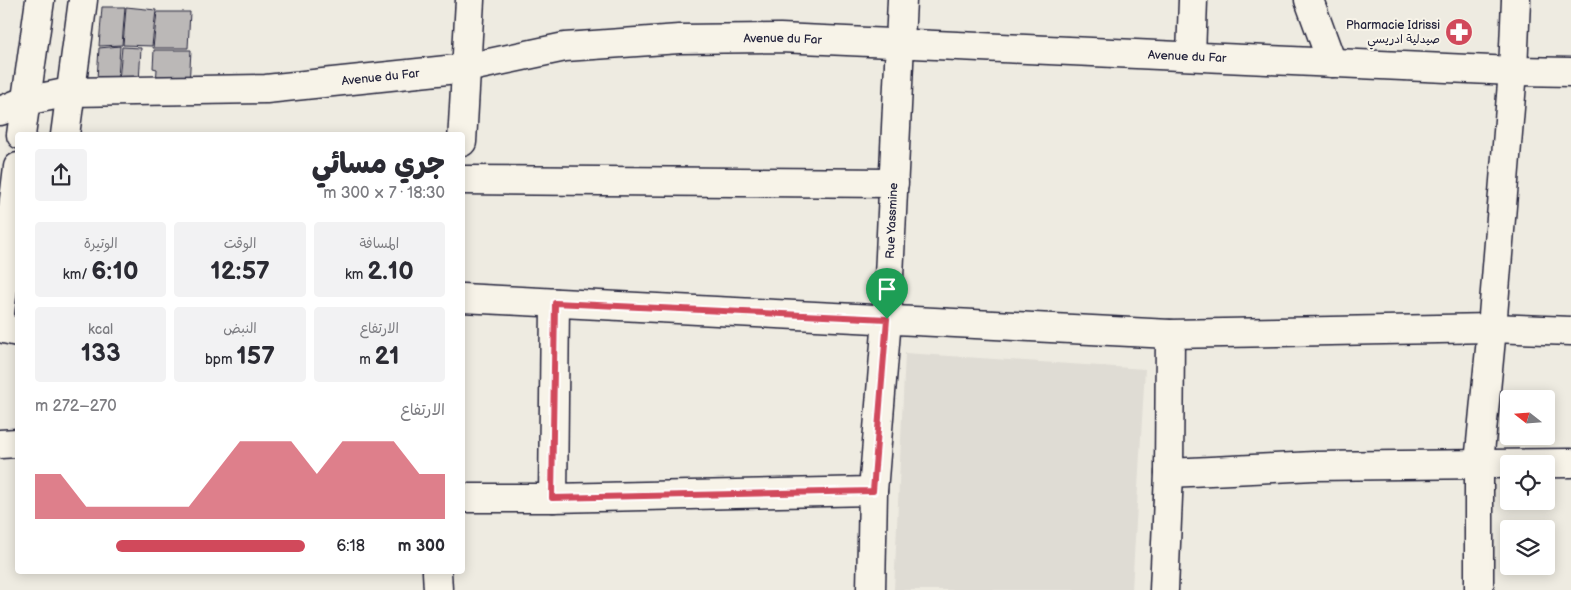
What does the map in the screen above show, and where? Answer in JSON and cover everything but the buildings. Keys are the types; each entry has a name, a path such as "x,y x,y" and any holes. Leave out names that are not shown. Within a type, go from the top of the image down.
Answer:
{"street":[{"path":"21,132 40,0"},
{"path":"64,132 83,0"},
{"path":"463,132 470,0"},
{"name":"Rue Yassmine","path":"871,590 873,491 887,319 902,0"},
{"path":"1191,56 1193,0"},
{"path":"1309,0 1332,63"},
{"path":"1479,590 1479,464 1513,71 1516,0"},
{"name":"Avenue du Far","path":"0,111 25,101 70,92 266,88 466,68 564,47 679,39 780,38 1571,72"},
{"path":"465,180 894,183"},
{"path":"0,313 15,191"},
{"path":"465,298 1170,334 1492,328 1571,332"},
{"path":"552,498 555,303"},
{"path":"0,328 15,331"},
{"path":"1164,590 1170,334"},
{"path":"0,444 15,443"},
{"path":"1168,473 1314,466 1571,463"},
{"path":"465,498 873,491"},
{"path":"437,574 438,590"}],"shaded area":[{"path":"905,353 1145,369 1132,590 894,590"}],"place":[{"name":"Pharmacie Idrissi صيدلية ادريسي","path":"1459,32"}],"route":[{"path":"555,303 887,319 873,491 552,498 555,303"}]}
